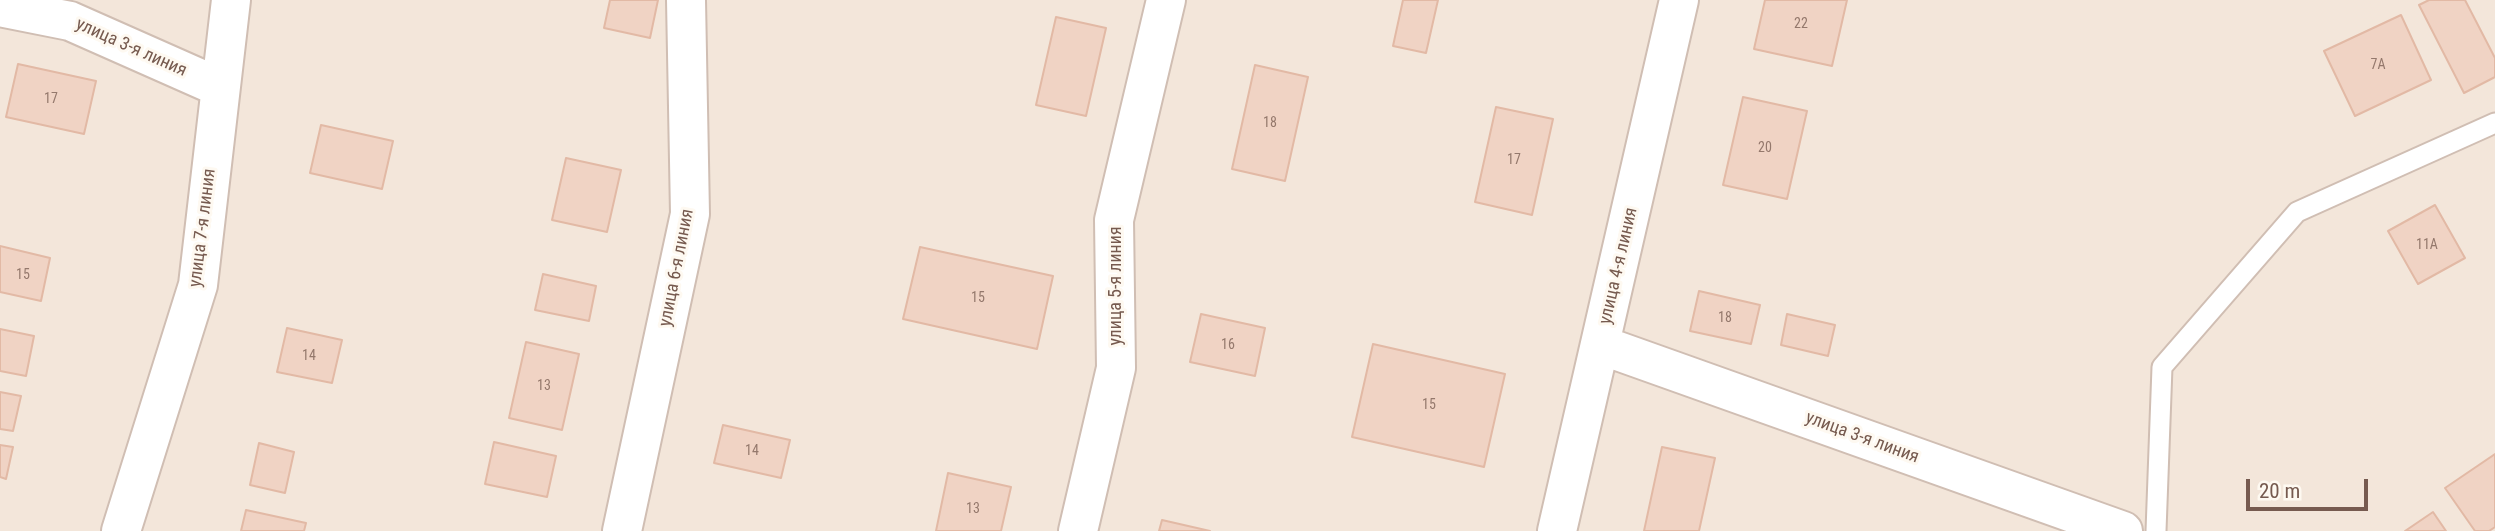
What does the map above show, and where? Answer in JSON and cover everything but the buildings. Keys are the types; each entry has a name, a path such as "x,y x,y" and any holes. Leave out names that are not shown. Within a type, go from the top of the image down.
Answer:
{"street":[{"name":"улица 7-я линия","path":"121,531 198,285 231,0"},
{"name":"улица 6-я линия","path":"622,531 690,214 686,0"},
{"name":"улица 5-я линия","path":"1078,531 1116,368 1114,220 1166,0"},
{"name":"улица 4-я линия","path":"1557,531 1679,0"},
{"name":"улица 3-я линия","path":"0,7 70,21 219,87"},
{"name":"улица 3-я линия","path":"1601,345 2123,531"}],"lane":[{"path":"2157,531 2162,367 2297,212 2495,124"}],"shaded area":[{"path":"0,0 2495,0 2495,531 0,531"}]}
